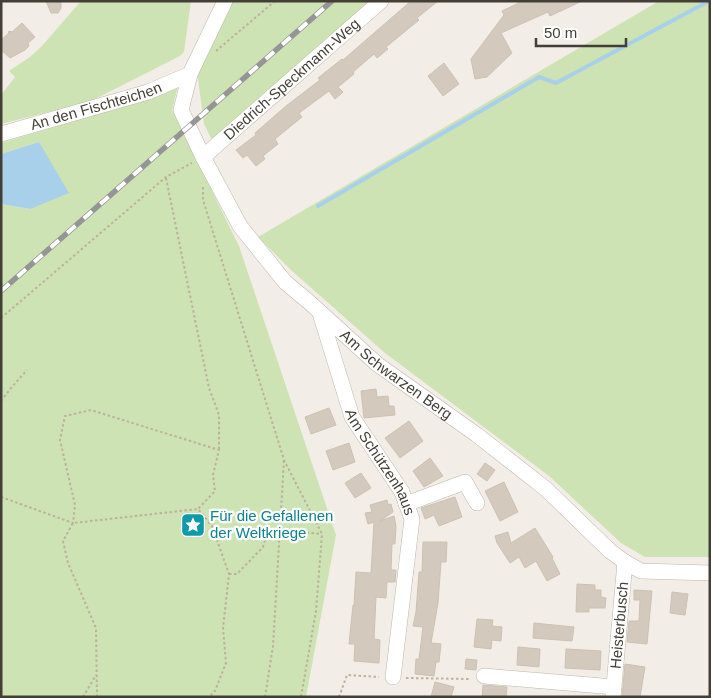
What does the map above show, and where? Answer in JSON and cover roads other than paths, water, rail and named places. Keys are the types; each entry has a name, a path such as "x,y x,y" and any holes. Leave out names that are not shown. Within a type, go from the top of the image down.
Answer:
{"street":[{"name":"Am Schwarzen Berg","path":"225,1 190,74 181,110 203,157 240,226 285,282 320,311 377,364 476,435 546,489 610,551 625,562 641,572 710,573"},
{"name":"Diedrich-Speckmann-Weg","path":"203,157 381,1"},
{"name":"An den Fischteichen","path":"1,134 148,92 190,74"},
{"name":"Am Schützenhaus","path":"320,311 352,416 402,492 412,519 393,677"},
{"path":"406,504 465,482 477,504"},
{"name":"Heisterbusch","path":"484,676 614,692 625,562"}],"water":[{"path":"39,142 69,193 30,209 1,204 1,154"}],"waterway":[{"path":"318,206 539,77 556,83 709,1"}],"railway":[{"path":"1,291 332,1"}],"place":[{"name":"Für die Gefallenen der Weltkriege","path":"193,525"}]}
